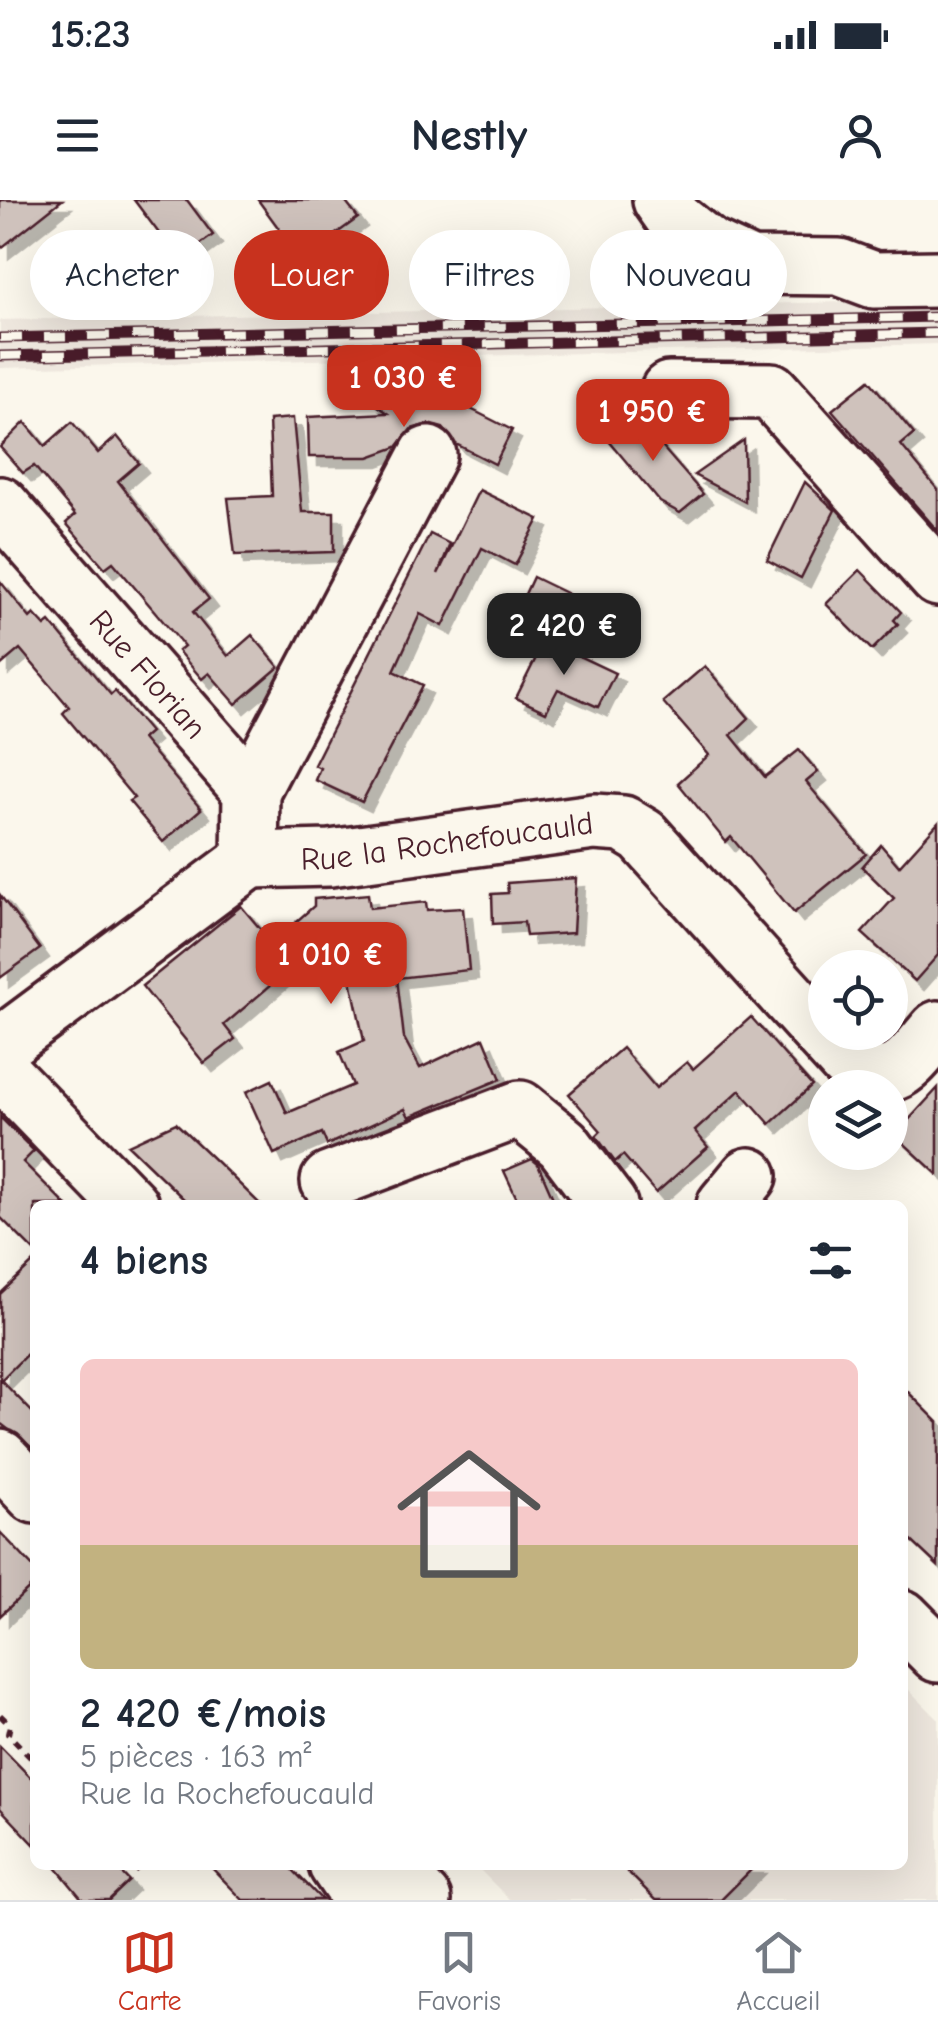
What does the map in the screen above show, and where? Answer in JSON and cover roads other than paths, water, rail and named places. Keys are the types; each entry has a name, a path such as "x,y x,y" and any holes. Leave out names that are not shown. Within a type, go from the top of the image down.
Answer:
{"street":[{"path":"661,200 675,220 709,247 750,266 839,267 874,280 938,279"},
{"path":"669,390 771,391 938,578"},
{"path":"0,1046 250,860 251,790 428,455"},
{"name":"Rue Florian","path":"0,504 251,790"},
{"name":"Rue la Rochefoucauld","path":"250,860 330,858 594,822 622,824 643,836 847,1062 880,1076 900,1071 938,1030"},
{"path":"0,1071 125,1200"},
{"path":"329,1181 520,1108 563,1144 605,1200"},
{"path":"0,1458 30,1489"},
{"path":"908,1624 938,1654"},
{"path":"340,1870 361,1900"},
{"path":"395,1870 423,1900"}],"railway":[{"path":"0,338 938,317"},
{"path":"0,356 938,333"}]}
